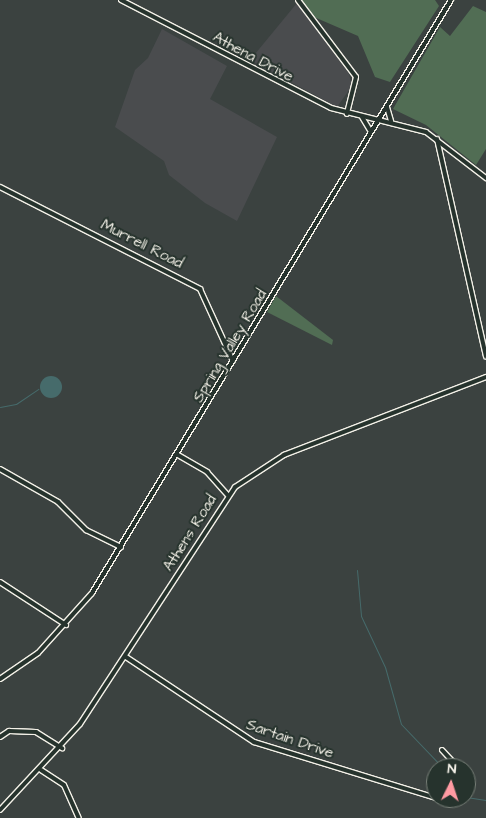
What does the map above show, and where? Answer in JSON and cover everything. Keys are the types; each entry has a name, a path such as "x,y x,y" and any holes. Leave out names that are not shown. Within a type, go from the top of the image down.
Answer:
{"street":[{"name":"Athena Drive","path":"121,0 284,87 347,114 391,121 437,139 486,178"},
{"path":"298,0 356,77 347,114"},
{"name":"Spring Valley Road","path":"0,679 36,655 66,625 121,547 451,0"},
{"path":"387,106 391,121"},
{"path":"360,116 371,132"},
{"path":"437,139 486,357"},
{"name":"Murrell Road","path":"0,187 196,286 205,294 233,361"},
{"name":"Athens Road","path":"0,810 62,748 126,657 228,495 273,460 486,377"},
{"path":"178,455 207,472 228,495"},
{"path":"0,469 58,502 86,530 121,547"},
{"path":"0,582 66,625"},
{"name":"Sartain Drive","path":"126,657 254,742 426,795"},
{"path":"0,737 9,731 36,732 62,748"},
{"path":"442,750 450,758"},
{"path":"41,770 64,785 79,818"}],"shaded area":[{"path":"297,3 349,74 352,86 337,107 250,60"},
{"path":"162,29 227,66 210,99 277,137 237,221 205,203 169,175 164,161 115,127 135,70 148,58"}],"green space":[{"path":"300,0 435,0 439,6 390,82 375,77 358,36 314,17"},
{"path":"473,6 486,12 486,149 476,165 426,125 393,109 440,27 450,36"},
{"path":"276,296 333,340 332,345 267,312"}],"water":[{"path":"51,376 59,379 62,387 59,395 51,398 43,395 40,387 43,379"}],"waterway":[{"path":"0,407 16,404 38,389"},
{"path":"357,570 361,616 385,667 401,724 433,758"},
{"path":"476,798 486,800"}]}
